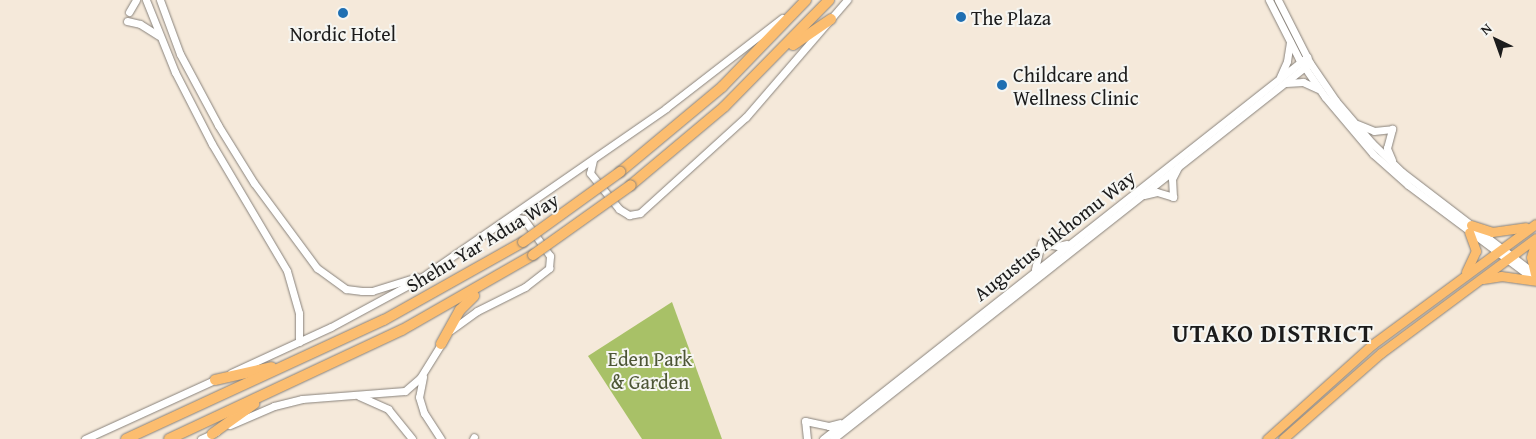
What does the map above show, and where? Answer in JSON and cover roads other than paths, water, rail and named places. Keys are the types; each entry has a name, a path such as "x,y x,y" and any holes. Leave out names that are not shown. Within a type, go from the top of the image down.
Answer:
{"highway":[{"path":"782,18 806,0"},
{"name":"Shehu Yar'Adua Way","path":"126,439 423,300 523,242 620,172 722,87 806,0"},
{"name":"Shehu Yar'Adua Way","path":"169,439 402,330 533,255 631,186 694,134 770,62 829,0"},
{"path":"770,62 831,19"},
{"path":"440,344 466,303 509,269"},
{"path":"215,380 294,361"},
{"path":"212,434 290,382"}],"main road":[{"path":"1462,278 1476,251 1470,228 1502,232 1536,224"},
{"path":"1267,439 1354,359 1536,224"},
{"path":"1283,439 1364,366 1508,258 1536,240"},
{"path":"1478,281 1501,276 1536,278 1531,257 1536,240"}],"street":[{"path":"129,12 136,0"},
{"path":"146,0 159,36 212,144 287,272 299,313 298,342"},
{"path":"160,0 180,54 218,125 254,183 317,268 346,289 372,292 427,273"},
{"path":"593,159 590,173 619,209 629,215 640,213 746,117 847,0"},
{"path":"1269,0 1290,41 1351,121 1394,165 1470,228 1536,278"},
{"path":"1278,0 1320,90 1388,168 1470,228"},
{"path":"85,439 298,342 392,296 510,218 593,159 782,18"},
{"path":"127,20 140,24 159,36"},
{"path":"1290,41 1287,61 1280,82 1303,82 1320,90"},
{"name":"Augustus Aikhomu Way","path":"823,439 1071,242 1306,62"},
{"name":"Augustus Aikhomu Way","path":"833,439 1180,165 1280,82"},
{"path":"1351,121 1374,132 1392,129 1387,148 1394,165"},
{"path":"1138,198 1157,192 1173,197 1172,179 1180,165"},
{"path":"440,438 419,397 428,368 440,344 459,323 525,288 549,268 550,256 524,219 510,218"},
{"path":"1032,273 1040,258 1041,243 1058,246 1071,242"},
{"path":"388,287 392,296"},
{"path":"202,439 290,402 356,394 405,391 416,384 428,368"},
{"path":"356,394 388,409 412,439"},
{"path":"806,439 805,421 829,426 848,419"}],"place":[{"name":"Nordic Hotel","path":"343,13"},
{"name":"The Plaza","path":"961,17"},
{"name":"Childcare and Wellness Clinic","path":"1002,85"}],"district":[{"name":"UTAKO DISTRICT","path":"1273,333"}],"park label":[{"name":"Eden Park & Garden","path":"650,370"}]}
